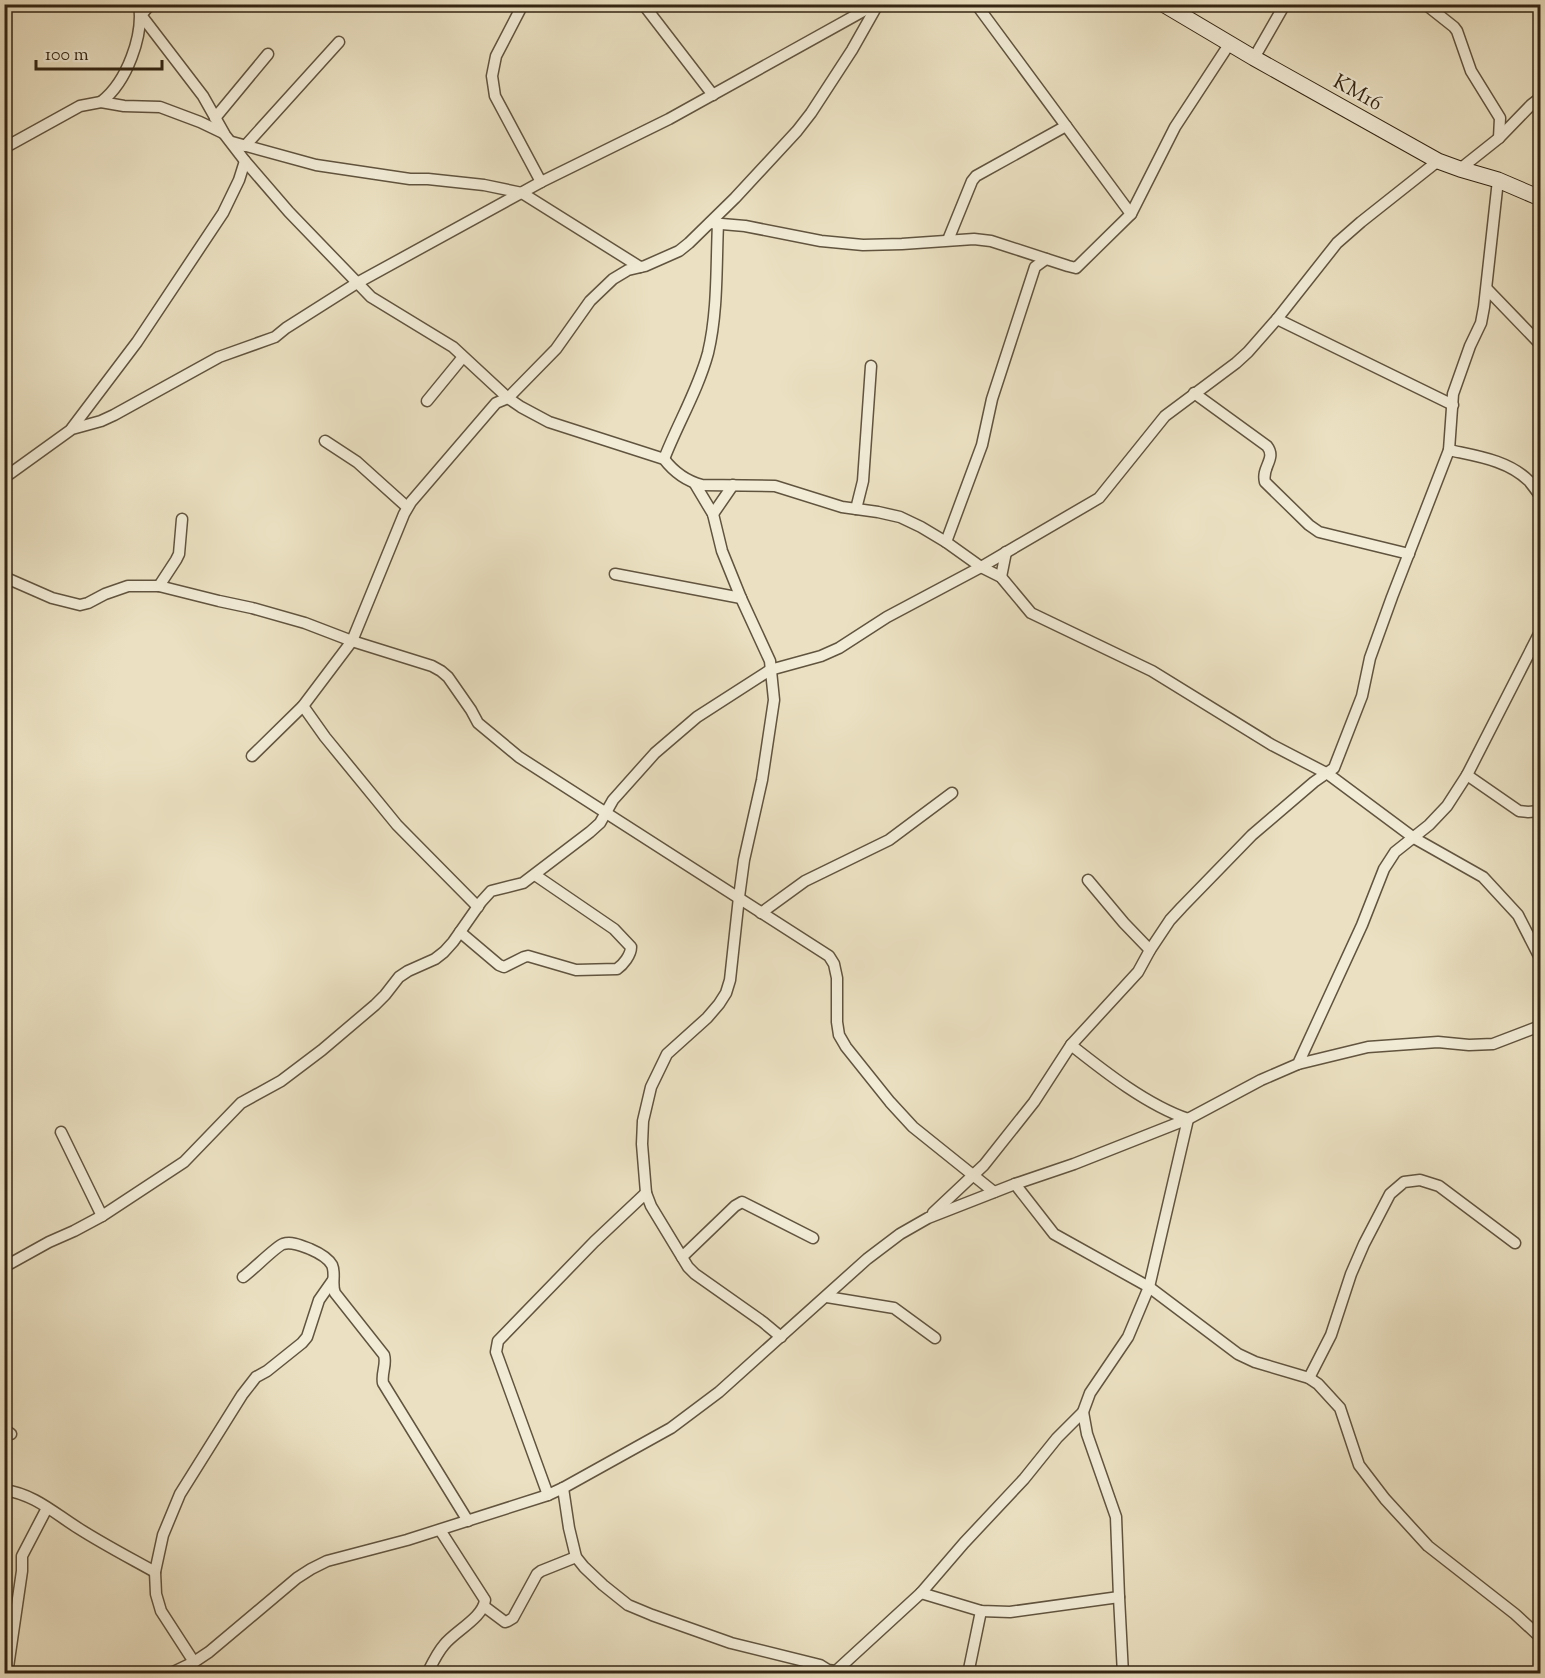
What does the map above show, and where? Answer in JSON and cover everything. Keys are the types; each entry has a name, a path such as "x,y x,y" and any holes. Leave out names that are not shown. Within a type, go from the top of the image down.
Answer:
{"street":[{"path":"140,10 152,4"},
{"path":"523,4 496,56 492,86 495,96 541,182"},
{"path":"643,4 712,95"},
{"path":"72,429 114,415 219,357 275,337 357,283 541,182 669,119 877,4"},
{"path":"252,756 303,706 352,641 407,507 496,403 508,398 564,339 601,289 628,270 679,251 714,223 811,113 852,50 877,4"},
{"path":"976,4 1131,214"},
{"name":"KM16","path":"1163,4 1438,161 1460,170 1498,180 1540,198"},
{"path":"1254,58 1285,4"},
{"path":"1425,4 1457,32 1471,71 1500,118 1499,138"},
{"path":"101,102 113,90 135,51 140,10"},
{"path":"140,10 203,96 215,118 245,161 289,212 357,283 380,303 453,347 508,398 549,422 664,459 678,474 695,483 775,486 842,507 900,517 946,542 981,567 1001,577 1031,613 1152,670 1272,745 1328,774 1414,838 1483,878 1518,915 1540,958"},
{"path":"245,146 339,42"},
{"path":"714,223 745,226 821,241 863,245 974,239 991,241 1076,268 1131,214 1175,127 1230,42"},
{"path":"215,118 268,54"},
{"path":"1460,170 1499,138 1540,98"},
{"path":"4,148 80,106 101,102 124,106 160,107 216,129 245,146 316,165 484,185 522,193 640,267"},
{"path":"1500,118 1518,120"},
{"path":"948,240 976,176 1066,126"},
{"path":"4,478 72,429 137,342 223,213 239,180 245,161"},
{"path":"4,1267 102,1216 184,1162 241,1103 281,1082 322,1050 375,1005 399,977 435,959 453,942 491,891 523,883 590,832 600,823 613,800 655,753 697,717 770,670 821,656 839,648 887,617 981,567 1103,495 1160,421 1236,363 1277,319 1337,243 1360,222 1438,161"},
{"path":"928,1218 984,1165 1034,1102 1071,1045 1138,972 1170,920 1252,835 1314,782 1334,768 1362,696 1370,658 1449,450 1453,394 1481,323 1487,289 1498,180"},
{"path":"664,459 694,392 708,351 715,305 714,223"},
{"path":"1028,253 1035,267"},
{"path":"946,542 982,445 993,399 1035,267 1046,259"},
{"path":"1487,289 1540,344"},
{"path":"1277,319 1453,405"},
{"path":"427,401 463,357"},
{"path":"856,509 863,481 870,366"},
{"path":"1194,393 1271,451 1264,474 1265,482 1309,525 1326,535 1348,538 1409,554"},
{"path":"325,441 363,467 407,507"},
{"path":"1449,450 1494,461 1511,468 1528,480 1540,496"},
{"path":"695,483 713,514 722,551 771,661 774,700 762,780 744,860 730,980 719,1004 667,1054 651,1087 643,1121 642,1144 646,1193 651,1206 694,1274 781,1337"},
{"path":"713,514 733,485"},
{"path":"159,586 179,554 182,519"},
{"path":"1001,577 1006,552"},
{"path":"615,574 741,598"},
{"path":"4,577 52,598 80,605 128,586 159,586 252,608 318,627 441,671 456,688 478,723 519,757 829,956 834,964 837,978 839,1035 846,1047 913,1127 994,1192"},
{"path":"1298,1064 1362,925 1384,869 1395,852 1429,825 1447,806 1467,775 1540,632"},
{"path":"303,706 379,805 478,907"},
{"path":"1467,775 1519,811 1540,812"},
{"path":"761,913 805,881 889,840 952,793"},
{"path":"460,932 504,967 528,956 582,970 617,969 621,966 631,951 631,947 620,934 535,875"},
{"path":"1089,880 1124,923 1150,950"},
{"path":"169,1674 194,1662 208,1652 297,1578 327,1561 407,1540 548,1495 671,1428 718,1392 867,1259 900,1234 928,1218 1188,1119 1261,1080 1298,1064 1368,1047 1438,1042 1468,1045 1493,1044 1540,1026"},
{"path":"1071,1045 1148,1100 1172,1114 1188,1119"},
{"path":"563,1488 576,1557 613,1594 628,1605 731,1643 820,1665 835,1672 921,1593 1024,1479 1057,1438 1083,1412 1090,1393 1128,1337 1149,1287 1188,1119"},
{"path":"61,1132 102,1216"},
{"path":"1309,1378 1331,1335 1351,1274 1364,1244 1390,1194 1404,1182 1420,1180 1439,1186 1515,1243"},
{"path":"1015,1184 1054,1234 1149,1287 1238,1354 1255,1362 1309,1378 1318,1384 1340,1408 1359,1465 1385,1499 1428,1546 1515,1614 1540,1638"},
{"path":"548,1495 496,1352 498,1341 544,1291 646,1193"},
{"path":"682,1257 742,1202 813,1238"},
{"path":"243,1277 282,1244 294,1243 317,1251 327,1259 332,1265 335,1293 384,1355 386,1361 382,1372 383,1383 468,1521"},
{"path":"194,1662 162,1611 156,1594 155,1572 163,1535 180,1494 242,1395 254,1379 302,1343 307,1336 319,1300 333,1280"},
{"path":"826,1297 894,1308 935,1338"},
{"path":"1083,1412 1087,1434 1116,1517 1123,1674"},
{"path":"4,1490 28,1496 155,1572"},
{"path":"7,1674 22,1571 22,1556 47,1508"},
{"path":"427,1674 445,1643 484,1607 485,1600 440,1530"},
{"path":"484,1607 508,1622 513,1618 540,1571 576,1557"},
{"path":"921,1593 981,1611 1010,1612 1119,1597"},
{"path":"968,1674 981,1611"}]}
